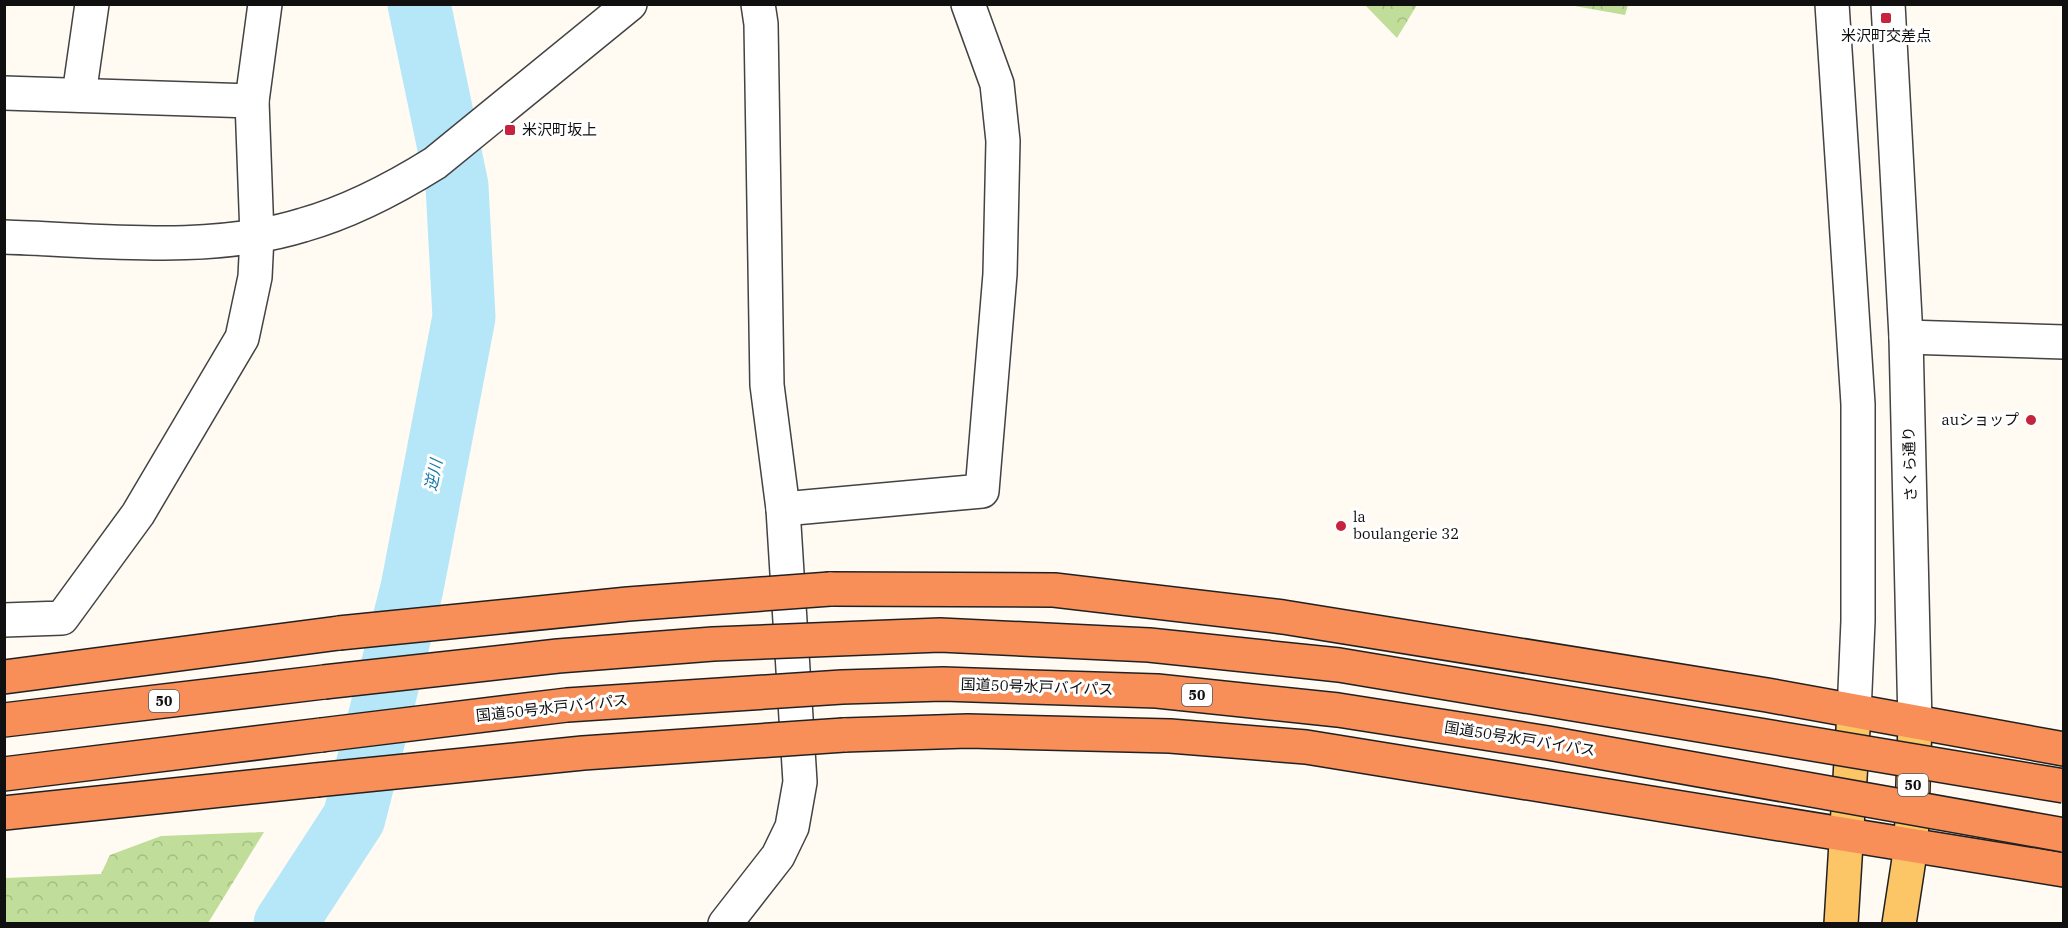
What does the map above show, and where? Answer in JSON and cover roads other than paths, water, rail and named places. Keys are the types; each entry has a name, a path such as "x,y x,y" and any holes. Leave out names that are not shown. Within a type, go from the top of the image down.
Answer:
{"highway":[{"path":"4,678 339,633 628,604 830,589 1054,590 1283,617 1767,695 1854,713 2064,749"},
{"name":"50","path":"4,720 558,656 713,644 940,635 1149,645 1350,667 2064,786"},
{"name":"国道50号水戸バイパス","path":"4,774 567,705 842,687 943,684 1157,691 1338,710 1548,743 2064,835"},
{"path":"4,813 583,753 844,735 968,731 1170,736 1306,747 2064,870"}],"main road":[{"path":"1841,924 1854,713"},
{"name":"さくら通り","path":"1899,924 1911,846 1916,724"}],"street":[{"path":"80,95 92,4"},
{"path":"4,620 62,618 138,514 243,338 255,277 258,236 252,101 265,4"},
{"path":"4,237 141,242 258,236 304,225 403,182 435,163 630,4"},
{"path":"725,924 778,856 792,827 800,782 783,509 767,385 761,24 758,4"},
{"path":"783,509 982,491 1000,274 1003,141 997,84 968,4"},
{"path":"1832,4 1858,404 1858,621 1854,713"},
{"name":"さくら通り","path":"1888,4 1906,338 1916,724"},
{"path":"4,93 252,101"},
{"path":"1906,338 2064,342"}],"waterway":[{"name":"逆川","path":"285,924 354,818 412,588 464,317 457,186 419,4"}],"place":[{"name":"米沢町交差点","path":"1886,18"},
{"name":"米沢町坂上","path":"510,130"},
{"name":"auショップ","path":"2031,420"},
{"name":"la boulangerie 32","path":"1341,526"}]}
